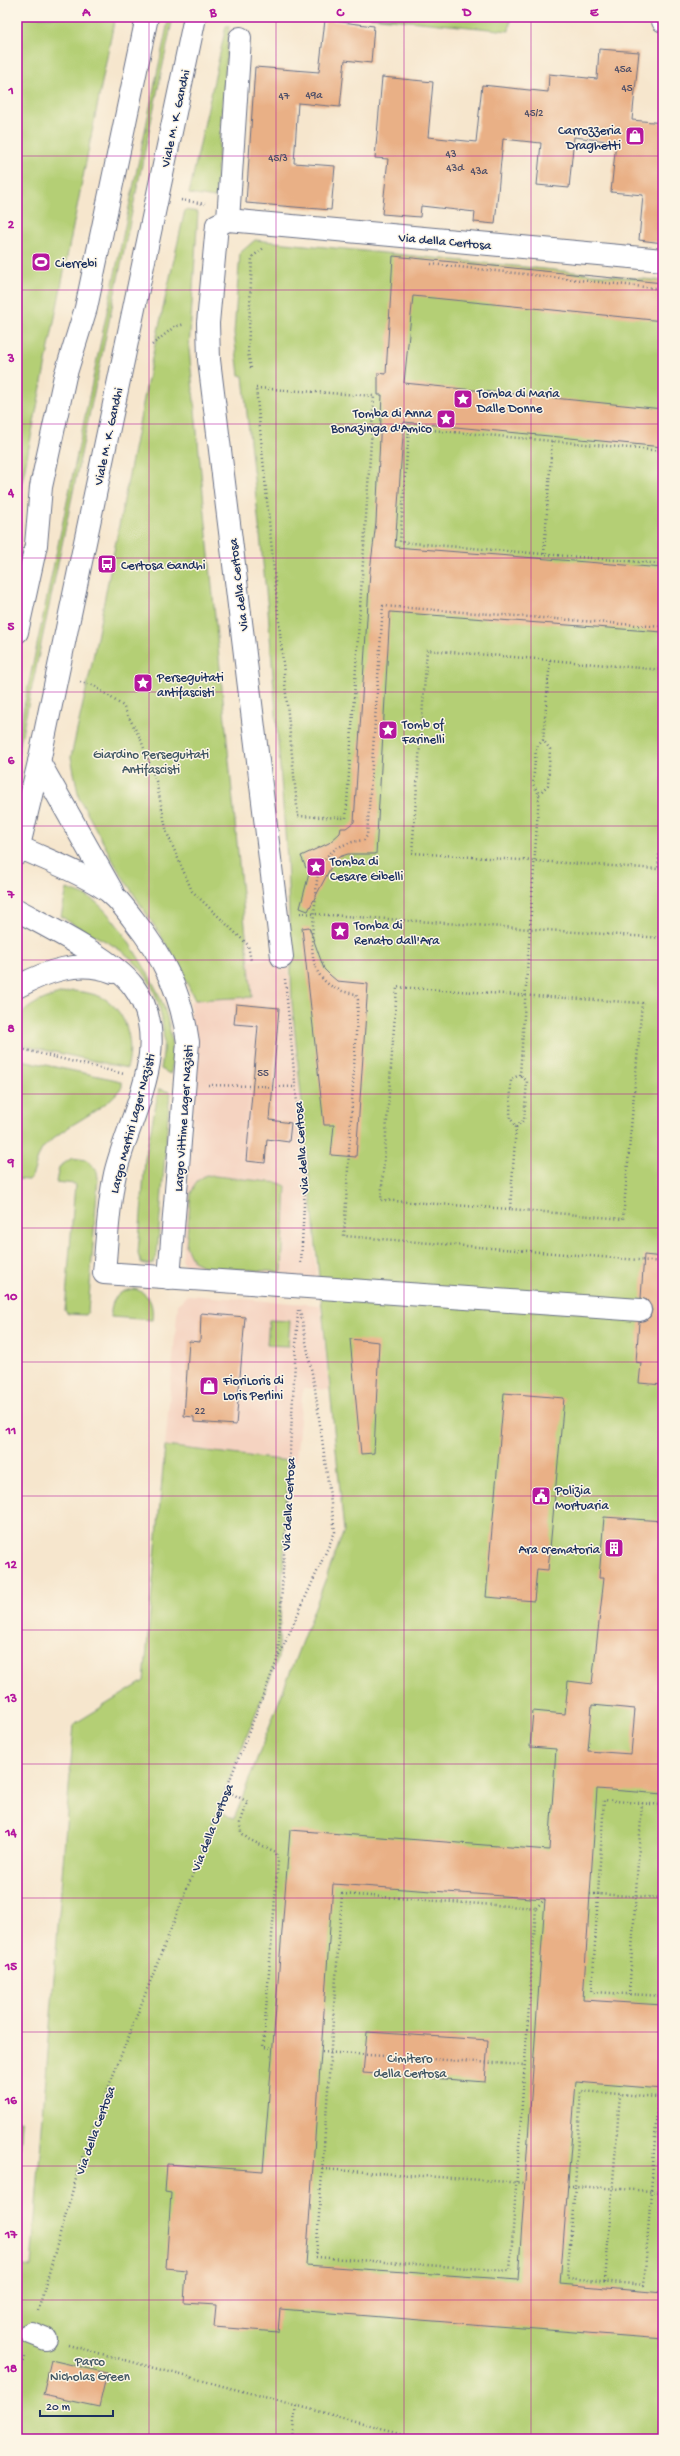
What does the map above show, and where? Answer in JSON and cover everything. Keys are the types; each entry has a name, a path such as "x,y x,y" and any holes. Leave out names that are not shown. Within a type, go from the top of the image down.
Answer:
{"main road":[{"path":"17,632 36,545 42,488 65,376 86,308 147,17"},
{"name":"Viale M. K. Gandhi","path":"18,849 39,762 195,17"},
{"path":"662,17 663,21"},
{"path":"228,220 240,38"},
{"name":"Via della Certosa","path":"282,957 210,368 208,323 215,233 217,225 228,220 663,260"},
{"path":"39,762 116,897"},
{"name":"Largo Vittime Lager Nazisti","path":"18,849 81,874 101,885 116,897 154,946 170,977 184,1012 188,1042 169,1278"},
{"name":"Largo Martiri Lager Nazisti","path":"17,910 91,953 124,976 132,985 145,1006 149,1021 152,1045 145,1078 115,1174 104,1273 169,1278 299,1295 640,1310"},
{"path":"17,987 49,972 75,967 94,967 124,976"}],"path":[{"path":"181,200 205,204"},
{"path":"251,368 248,353 252,257 265,247 273,248"},
{"path":"425,264 663,289"},
{"path":"152,345 179,325 208,323"},
{"path":"256,388 374,396 346,818 298,816 256,388"},
{"path":"663,451 409,428 400,542 663,564"},
{"path":"544,554 552,441"},
{"path":"663,627 383,606 367,836 364,840 341,845 324,861 317,882 312,956 318,975 325,983 334,989 356,994 358,1000 344,1236 663,1262"},
{"path":"663,670 427,650 412,853 658,869 663,802"},
{"path":"520,1075 539,794 533,784 536,748 543,740 550,660"},
{"path":"80,682 93,685 123,706 141,740 156,781 167,833 192,891 248,945 251,961"},
{"path":"539,794 548,785 550,749 543,740"},
{"path":"292,913 314,913 663,938"},
{"name":"Via della Certosa","path":"282,957 304,1185 301,1264"},
{"path":"397,987 525,996 642,1003 623,1219 381,1200 397,987"},
{"path":"17,1048 128,1076"},
{"path":"510,1209 516,1127 510,1118 511,1079 520,1075"},
{"path":"516,1127 524,1120 527,1081 520,1075"},
{"path":"202,1085 295,1087"},
{"path":"278,1658 335,1532 315,1389 299,1295"},
{"name":"Via della Certosa","path":"296,2405 39,2336 86,2144 278,1658 299,1295"},
{"path":"225,1790 248,1802 240,1823 241,1832 248,1839 276,1852 278,1861 263,2047 274,2048"},
{"path":"663,1805 604,1800 592,1992 663,1996"},
{"path":"629,1995 642,1803"},
{"path":"536,1908 342,1894 316,2256 510,2271 536,1908 545,1899"},
{"path":"590,1894 663,1898"},
{"path":"322,2052 524,2065"},
{"path":"581,2091 658,2097 644,2285 567,2278 575,2186 581,2091"},
{"path":"605,2282 620,2094"},
{"path":"322,2169 524,2183"},
{"path":"568,2186 660,2192"},
{"path":"17,2287 21,2288"},
{"path":"292,2439 296,2405 424,2439"}],"shaded area":[{"path":"288,957 317,1281 190,1270 182,1261 194,1094 190,1002 195,1000 252,997 249,961"},
{"path":"187,1295 320,1305 329,1390 303,1388 296,1462 165,1446 178,1304"}],"green space":[{"name":"Cierrebi","path":"17,17 115,17 17,507"},
{"path":"169,17 173,17 17,758 17,740"},
{"path":"370,17 511,17 509,31"},
{"path":"226,26 229,26 215,198 189,194"},
{"name":"Giardino Perseguitati Antifascisti","path":"185,210 198,212 189,349 252,997 195,1000 175,958 117,868 79,798 71,757 91,668 152,358"},
{"name":"Cimitero della Certosa","path":"255,240 663,281 663,2439 17,2439 17,2265 31,2267 74,1724 144,1681 165,1446 289,1461 278,1658 217,1810 234,1819 344,1531 292,1003 287,858 268,610 243,376 239,375 234,333 240,253"},
{"path":"67,889 90,898 97,903 112,919 133,949 155,986 169,1025 172,1053 172,1067 170,1074 161,1069 163,1052 162,1018 158,1002 151,986 143,972 131,959 117,948 61,916"},
{"path":"73,991 100,997 115,1007 125,1023 128,1032 130,1050 127,1068 17,1044 17,1025 25,1011 40,1001"},
{"path":"17,1059 117,1080 122,1083 122,1087 105,1104 63,1131 44,1147 29,1180 17,1179"},
{"path":"159,1089 170,1092 157,1254 154,1263 150,1265 141,1263 138,1254 145,1159"},
{"path":"72,1158 87,1160 97,1171 98,1178 88,1312 86,1315 68,1314 65,1311 75,1184 56,1182 59,1167"},
{"path":"206,1175 279,1183 286,1186 282,1272 205,1267 193,1261 186,1246 191,1193 197,1181"},
{"path":"135,1289 144,1294 150,1301 152,1320 111,1317 112,1306 116,1297 124,1291"},
{"path":"269,1320 290,1321 288,1346 267,1345"},
{"path":"17,2119 22,2122 17,2194"}],"building":[{"path":"325,20 374,26 371,63 345,60 340,107 298,103 294,163 335,166 331,210 246,203 255,67 319,72"},
{"path":"599,49 639,52 632,120 663,123 663,243 639,240 643,195 611,192 616,142 574,137 569,188 537,185 541,143 503,139 495,224 474,222 475,212 421,206 420,217 382,214 388,159 375,158 382,77 433,82 428,137 476,142 482,85 548,92 549,74 597,79"},
{"path":"393,256 663,283 663,321 413,296 404,383 663,409 663,447 404,422 395,547 663,568 663,632 390,612 376,854 348,854 339,857 332,865 308,911 300,908 311,866 306,868 301,856 329,843 340,833 341,828 346,828 354,822 370,571 376,522 382,395 378,395 378,373 386,374"},
{"path":"309,927 324,969 330,975 337,981 368,984 356,1157 331,1155 334,1125 324,1125 302,928"},
{"path":"236,1004 279,1008 270,1120 291,1123 289,1142 267,1139 265,1163 246,1161 258,1026 234,1024"},
{"path":"644,1255 663,1257 663,1385 639,1383 641,1363 636,1362 639,1322 650,1317 652,1310 647,1300 641,1298"},
{"path":"201,1313 245,1317 236,1425 194,1422 194,1417 184,1416 189,1341 200,1342"},
{"path":"350,1339 379,1342 374,1453 361,1454"},
{"path":"504,1393 564,1398 548,1570 537,1569 534,1601 486,1597"},
{"path":"604,1517 663,1521 663,1794 597,1789 583,2000 663,2005 663,2089 576,2082 560,2284 663,2293 663,2339 280,2309 278,2332 214,2327 216,2305 184,2303 186,2270 166,2268 171,2193 165,2192 167,2164 263,2171 290,1830 549,1850 556,1749 530,1747 533,1711 565,1714 568,1681 592,1684 604,1578 599,1578","holes":["592,1705 635,1709 631,1754 588,1751","333,1884 545,1899 518,2280 306,2265"]},
{"path":"367,2032 488,2040 485,2082 363,2073"},
{"path":"51,2360 107,2373 99,2407 43,2395"}],"place":[{"name":"Carrozzeria Draghetti","path":"635,136"},
{"name":"Cierrebi","path":"41,262"},
{"name":"Tomba di Maria Dalle Donne","path":"463,399"},
{"name":"Tomba di Anna Bonazinga d'Amico","path":"446,419"},
{"name":"Certosa Gandhi","path":"107,564"},
{"name":"Perseguitati antifascisti","path":"143,683"},
{"name":"Tomb of Farinelli","path":"388,730"},
{"name":"Tomba di Cesare Gibelli","path":"316,867"},
{"name":"Tomba di Renato dall'Ara","path":"340,931"},
{"name":"FioriLoris di Loris Perlini","path":"209,1386"},
{"name":"Polizia Mortuaria","path":"541,1496"},
{"name":"Ara crematoria","path":"614,1548"}],"park label":[{"name":"Parco Nicholas Green","path":"90,2368"}]}
